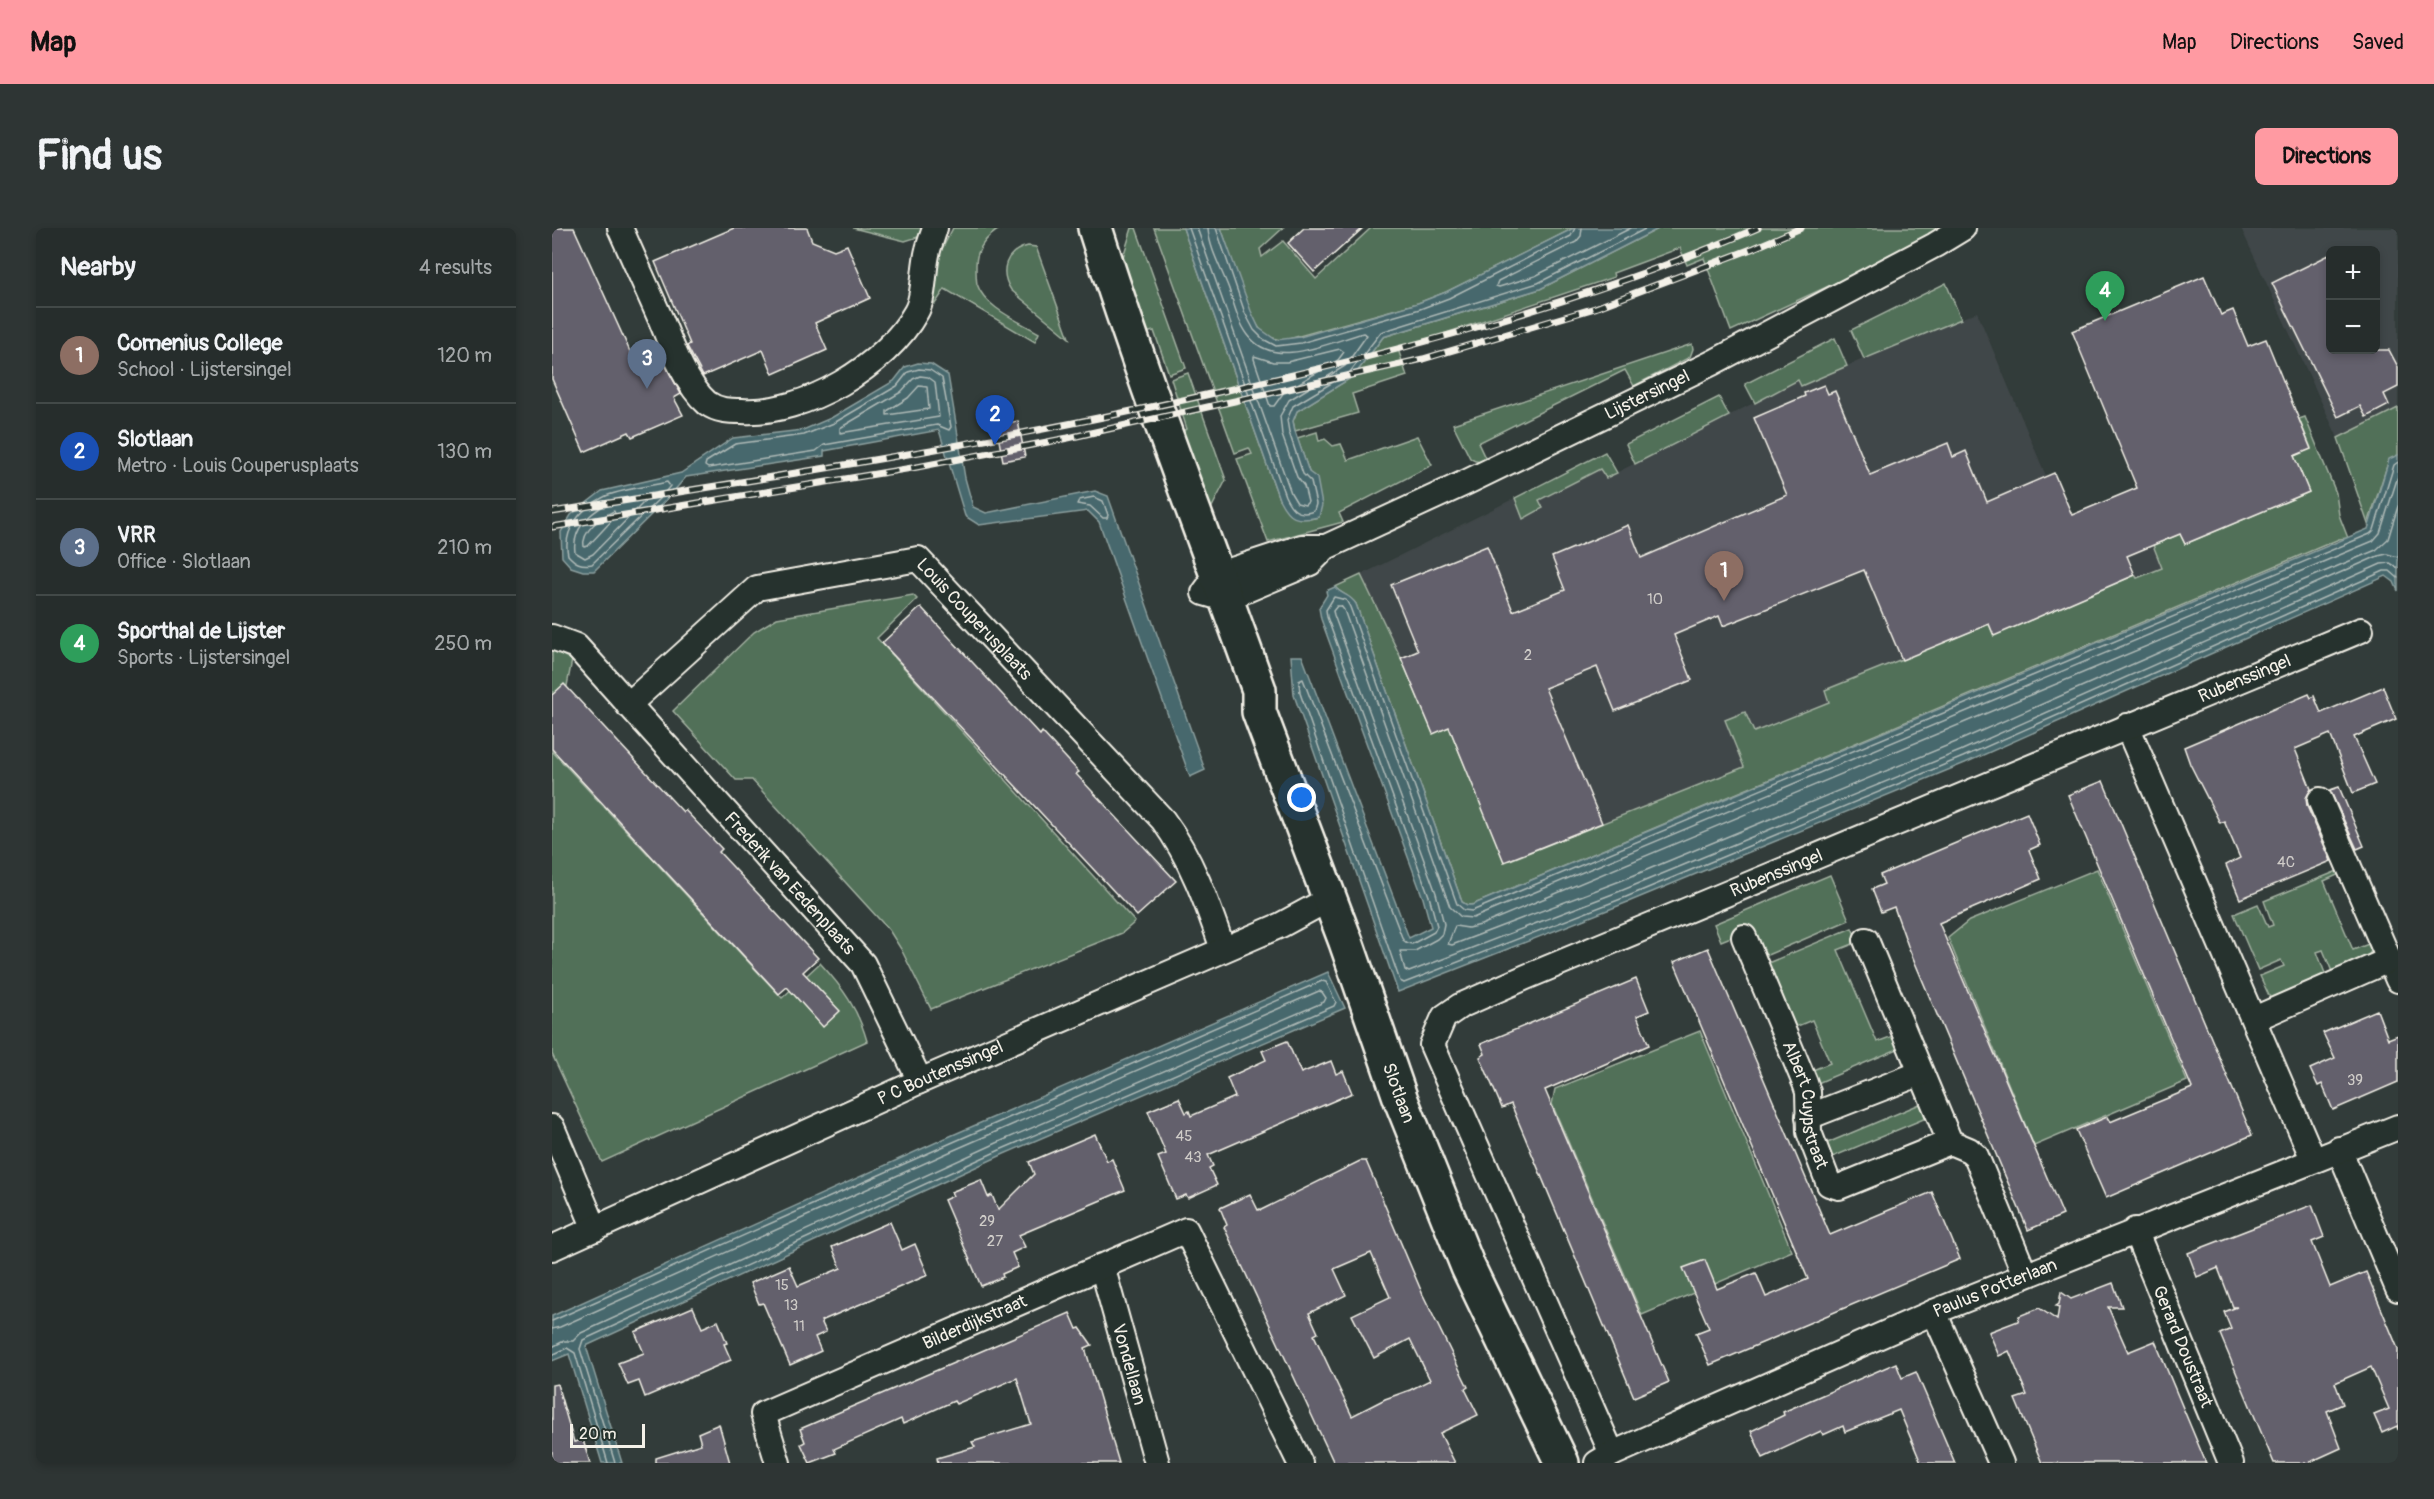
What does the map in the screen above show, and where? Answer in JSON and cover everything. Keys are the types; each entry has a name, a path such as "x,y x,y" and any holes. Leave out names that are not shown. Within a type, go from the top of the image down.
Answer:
{"street":[{"path":"620,228 678,359 697,390 707,402 720,410 755,412 793,405 818,395 857,371 900,338 918,310 928,250 935,228"},
{"name":"Slotlaan","path":"1072,228 1215,589 1259,690 1259,712 1401,1100 1468,1267 1562,1463"},
{"name":"Slotlaan","path":"1095,228 1215,589"},
{"name":"Lijstersingel","path":"1215,589 1310,563 1326,547 1467,482 1712,363 1963,228"},
{"name":"Louis Couperusplaats","path":"628,705 757,588 918,559 1163,820 1181,844 1194,870 1224,949"},
{"name":"Rubenssingel","path":"1605,1460 1432,1044 1444,1017 1460,1006 2361,630"},
{"name":"Frederik van Eedenplaats","path":"552,637 576,646 863,964 920,1081"},
{"path":"2127,726 2313,1159"},
{"path":"2254,1019 2394,970 2320,800"},
{"name":"P C Boutenssingel","path":"552,1248 920,1081 1281,925 1329,899"},
{"name":"Albert Cuypstraat","path":"1744,937 1805,1083 1808,1092 1810,1137 1827,1180 1835,1188 1950,1142"},
{"path":"1866,940 1950,1142 1969,1150 1976,1156 2025,1275"},
{"path":"1808,1118 1921,1073"},
{"path":"552,1127 595,1229"},
{"name":"Paulus Potterlaan","path":"1605,1460 1934,1312 2398,1127"},
{"path":"2339,1149 2398,1289"},
{"name":"Bilderdijkstraat","path":"778,1463 763,1414 1186,1230 1300,1463"},
{"name":"Gerard Doustraat","path":"2135,1230 2231,1463"},
{"name":"Vondellaan","path":"1102,1266 1157,1463"},
{"path":"1934,1312 2001,1463"}],"shaded area":[{"path":"2241,228 2398,228 2398,408 2338,438"},
{"path":"1977,312 2046,476 2054,473 2072,515 2137,488 2153,546 2162,568 2137,578 2135,575 1994,636 1902,660 1826,690 1830,702 1753,732 1745,712 1725,720 1744,767 1504,862 1433,733 1401,658 1361,575 1515,498 1523,519 1539,500 1601,469 1606,478 1799,380 1801,385"}],"green space":[{"path":"853,228 922,228 918,237 905,241"},
{"path":"953,228 1001,228 991,235 980,248 976,259 977,284 981,293 995,307 1039,333 1035,342 945,289 935,304 932,300 940,253"},
{"path":"1132,228 1136,228 1186,368 1169,374 1154,331 1137,335 1119,270"},
{"path":"1154,228 1183,228 1279,499 1310,519 1319,517 1309,472 1297,438 1317,432 1319,441 1325,439 1333,446 1341,444 1348,460 1417,436 1432,465 1339,513 1343,522 1268,542 1237,459 1252,454 1249,448 1235,453"},
{"path":"1221,228 1283,228 1260,249 1262,257 1283,241 1316,279 1371,228 1574,228 1446,292 1418,303 1285,340 1268,336 1260,329 1244,295"},
{"path":"1660,228 1948,228 1937,236 1731,331 1704,258 1687,265 1680,248 1613,273 1614,277 1398,349 1407,376 1352,394 1358,413 1295,431 1293,421 1297,411 1354,376 1383,337 1540,289"},
{"path":"1028,246 1036,247 1069,338 1011,290 1007,283 1005,269 1009,257 1014,252"},
{"path":"1946,283 1961,319 1864,359 1851,330"},
{"path":"1835,338 1847,366 1801,386 1798,380 1755,403 1745,384"},
{"path":"1692,344 1690,357 1634,386 1625,370 1478,443 1486,460 1484,461 1478,462 1470,458 1453,424"},
{"path":"1188,373 1226,480 1211,509 1202,512 1172,434 1187,429 1171,379"},
{"path":"1719,397 1729,416 1635,464 1626,444"},
{"path":"2398,408 2398,455 2389,460 2368,524 2338,438"},
{"path":"2305,417 2336,493 2339,515 2348,538 2339,539 1472,905 1462,902 1356,604 1335,587 1361,575 1401,658 1433,733 1449,727 1505,862 1744,767 1725,720 1745,712 1754,732 1829,702 1825,690 1989,624 1994,635 2135,575 2137,578 2162,568 2153,545 2180,534 2185,544 2309,492 2294,456 2311,448 2299,419"},
{"path":"1605,452 1617,473 1606,478 1600,469 1539,500 1543,508 1523,519 1515,498"},
{"path":"913,595 917,599 877,638 1135,922 1122,933 931,1009 889,930 752,780 736,780 673,711 754,632 777,618"},
{"path":"552,651 572,660 566,691 552,699"},
{"path":"552,751 782,998 820,963 849,999 867,1041 602,1162 552,1054"},
{"path":"2097,869 2187,1081 2034,1146 1948,938 1969,921"},
{"path":"2340,870 2342,873 2324,881 2353,950 2371,943 2372,949 2367,958 2333,974 2323,950 2317,952 2326,976 2271,1000 2260,976 2284,966 2281,960 2258,970 2234,914 2258,904 2268,927 2273,925 2264,901"},
{"path":"1830,875 1849,920 1765,956 1753,928 1721,941 1714,924"},
{"path":"1852,928 1858,942 1838,950 1877,1042 1898,1034 1900,1048 1813,1085 1808,1072 1830,1063 1812,1020 1795,1027 1768,963"},
{"path":"1700,1031 1792,1251 1642,1315 1552,1104 1555,1089"},
{"path":"1917,1085 1937,1133 1934,1135 1926,1118 1830,1158 1825,1144 1920,1104 1913,1086"}],"water":[{"path":"1183,228 1221,228 1259,328 1276,340 1300,337 1418,303 1446,292 1574,228 1660,228 1540,289 1383,337 1354,376 1297,411 1293,421 1295,431 1309,472 1317,478 1322,505 1319,517 1299,519 1286,511 1279,499"},
{"path":"918,363 931,364 948,375 965,478 973,507 986,513 1095,491 1108,496 1205,770 1190,777 1099,522 1088,511 979,525 965,516 939,430 824,451 824,456 686,477 594,571 583,571 571,567 562,557 561,532 571,515 602,491 681,473 733,438 803,430 831,418 894,381 905,367"},
{"path":"2398,455 2398,591 2394,582 2386,576 1965,763 1628,902 1398,992 1294,695 1291,656 1302,656 1409,938 1431,927 1423,898 1321,619 1319,608 1327,595 1326,591 1335,587 1356,604 1462,902 1472,905 2368,529 2389,459"},
{"path":"1328,972 1345,1008 1004,1154 586,1346 622,1463 602,1463 569,1354 552,1361 552,1316 948,1137"}],"building":[{"path":"552,228 574,228 637,367 661,357 681,394 674,398 683,415 632,437 629,432 584,452 552,379"},
{"path":"734,228 807,228 812,241 834,250 847,245 870,298 815,323 827,350 773,374 763,350 703,376 687,346 690,344 655,262"},
{"path":"1304,228 1363,228 1314,272 1288,243"},
{"path":"2326,256 2326,354 2380,354 2380,350 2389,350 2398,367 2398,387 2384,394 2389,405 2366,417 2360,406 2338,417 2272,283"},
{"path":"2204,276 2221,315 2233,310 2248,346 2266,339 2311,449 2294,456 2309,492 2185,544 2180,534 2127,556 2135,575 1994,636 1989,624 1902,660 1864,570 1723,626 1719,616 1674,635 1692,680 1615,711 1597,667 1545,688 1602,823 1504,862 1449,727 1433,734 1401,658 1418,651 1391,585 1487,546 1513,611 1565,590 1552,557 1628,525 1641,558 1787,495 1754,418 1805,396 1804,393 1824,385 1828,394 1835,391 1870,475 1948,443 1953,457 1966,451 1987,502 2054,473 2072,515 2137,488 2072,331"},
{"path":"1018,421 1025,457 1003,461 996,425"},
{"path":"921,607 1040,735 1042,732 1079,772 1076,774 1176,881 1137,916 882,643"},
{"path":"564,684 683,812 685,810 722,849 719,852 818,958 803,972 840,1011 823,1027 787,987 779,994 552,749 552,695"},
{"path":"2383,687 2396,719 2354,737 2375,784 2353,793 2330,734 2295,749 2311,789 2306,798 2307,806 2331,861 2240,899 2226,865 2240,858 2224,821 2220,823 2190,764 2184,747 2309,694 2311,698 2314,696 2321,713"},
{"path":"2103,781 2252,1135 2106,1198 2076,1130 2107,1117 2110,1122 2192,1088 2068,795"},
{"path":"2339,787 2364,846 2357,849 2330,790"},
{"path":"2027,813 2040,845 2029,850 2041,879 1939,923 2063,1215 2028,1230 1908,946 1894,907 1881,912 1872,889 1884,884 1880,875"},
{"path":"1708,948 1830,1235 1932,1192 1960,1259 1710,1365 1696,1333 1709,1328 1683,1268 1705,1260 1717,1289 1756,1273 1766,1297 1808,1279 1674,962"},
{"path":"1636,979 1649,1011 1637,1016 1649,1045 1545,1090 1669,1382 1634,1397 1511,1104 1502,1108 1480,1057 1485,1054 1481,1044"},
{"path":"2377,1010 2388,1039 2398,1035 2398,1082 2333,1110 2322,1084 2318,1086 2310,1069 2335,1058 2323,1033"},
{"path":"1287,1041 1301,1073 1331,1061 1336,1074 1343,1071 1352,1093 1208,1155 1213,1166 1209,1168 1217,1185 1188,1198 1186,1195 1176,1199 1158,1157 1166,1154 1148,1111 1179,1098 1186,1113 1189,1111 1191,1116 1235,1097 1227,1078 1266,1060 1262,1051"},
{"path":"1095,1134 1107,1161 1112,1159 1125,1190 1019,1235 1025,1247 1012,1253 1018,1267 1002,1274 1003,1277 981,1286 944,1200 953,1196 951,1192 981,1180 988,1197 992,1195 998,1210 1034,1174 1029,1162"},
{"path":"1360,1161 1366,1161 1423,1295 1468,1387 1465,1389 1478,1415 1440,1433 1455,1463 1334,1463 1224,1227 1227,1225 1220,1208 1250,1194 1258,1210","holes":["1371,1253 1390,1297 1352,1315 1374,1358 1410,1339 1430,1380 1352,1416 1314,1335 1318,1333 1309,1313 1346,1295 1334,1269"]},
{"path":"2312,1205 2324,1237 2312,1242 2330,1287 2366,1272 2398,1349 2398,1430 2397,1426 2382,1433 2374,1415 2389,1409 2371,1367 2335,1383 2343,1404 2327,1411 2341,1448 2308,1463 2274,1463 2220,1334 2231,1329 2224,1312 2237,1307 2233,1307 2218,1268 2197,1277 2188,1253"},
{"path":"890,1222 902,1250 915,1244 928,1275 821,1321 826,1332 815,1337 821,1351 790,1365 763,1303 759,1304 750,1283 789,1266 798,1286 841,1268 832,1247"},
{"path":"2113,1283 2122,1307 2108,1307 2128,1352 2155,1341 2206,1463 2042,1463 2015,1399 2027,1395 2009,1351 1999,1356 1989,1332 2018,1321 2019,1316 2039,1308 2057,1320 2059,1307 2056,1306 2059,1304 2061,1292 2071,1299"},
{"path":"693,1307 702,1328 718,1321 731,1360 645,1397 639,1381 628,1385 618,1363 644,1353 635,1332"},
{"path":"1070,1313 1077,1329 1080,1328 1092,1345 1085,1348 1119,1463 938,1463 937,1458 975,1447 972,1442 1031,1424 1017,1378 956,1404 954,1401 903,1424 901,1419 834,1449 836,1453 810,1463 801,1444 805,1442 800,1429"},
{"path":"1896,1363 1902,1378 1916,1372 1955,1463 1921,1463 1899,1410 1845,1432 1843,1426 1823,1435 1821,1431 1763,1458 1751,1431 1784,1415 1783,1412"},
{"path":"557,1384 574,1442 583,1440 590,1463 552,1463 552,1385"},
{"path":"719,1424 730,1463 656,1463 656,1458 701,1444 698,1433"}],"railway":[{"path":"552,512 995,438 1170,403 1322,368 1512,317 1636,276 1758,228"},
{"path":"552,527 912,468 1068,438 1423,359 1595,308 1801,228"}],"place":[{"name":"Sporthal de Lijster","path":"2105,321"},
{"name":"VRR","path":"647,389"},
{"name":"Slotlaan","path":"995,445"},
{"name":"Comenius College","path":"1724,601"}]}
